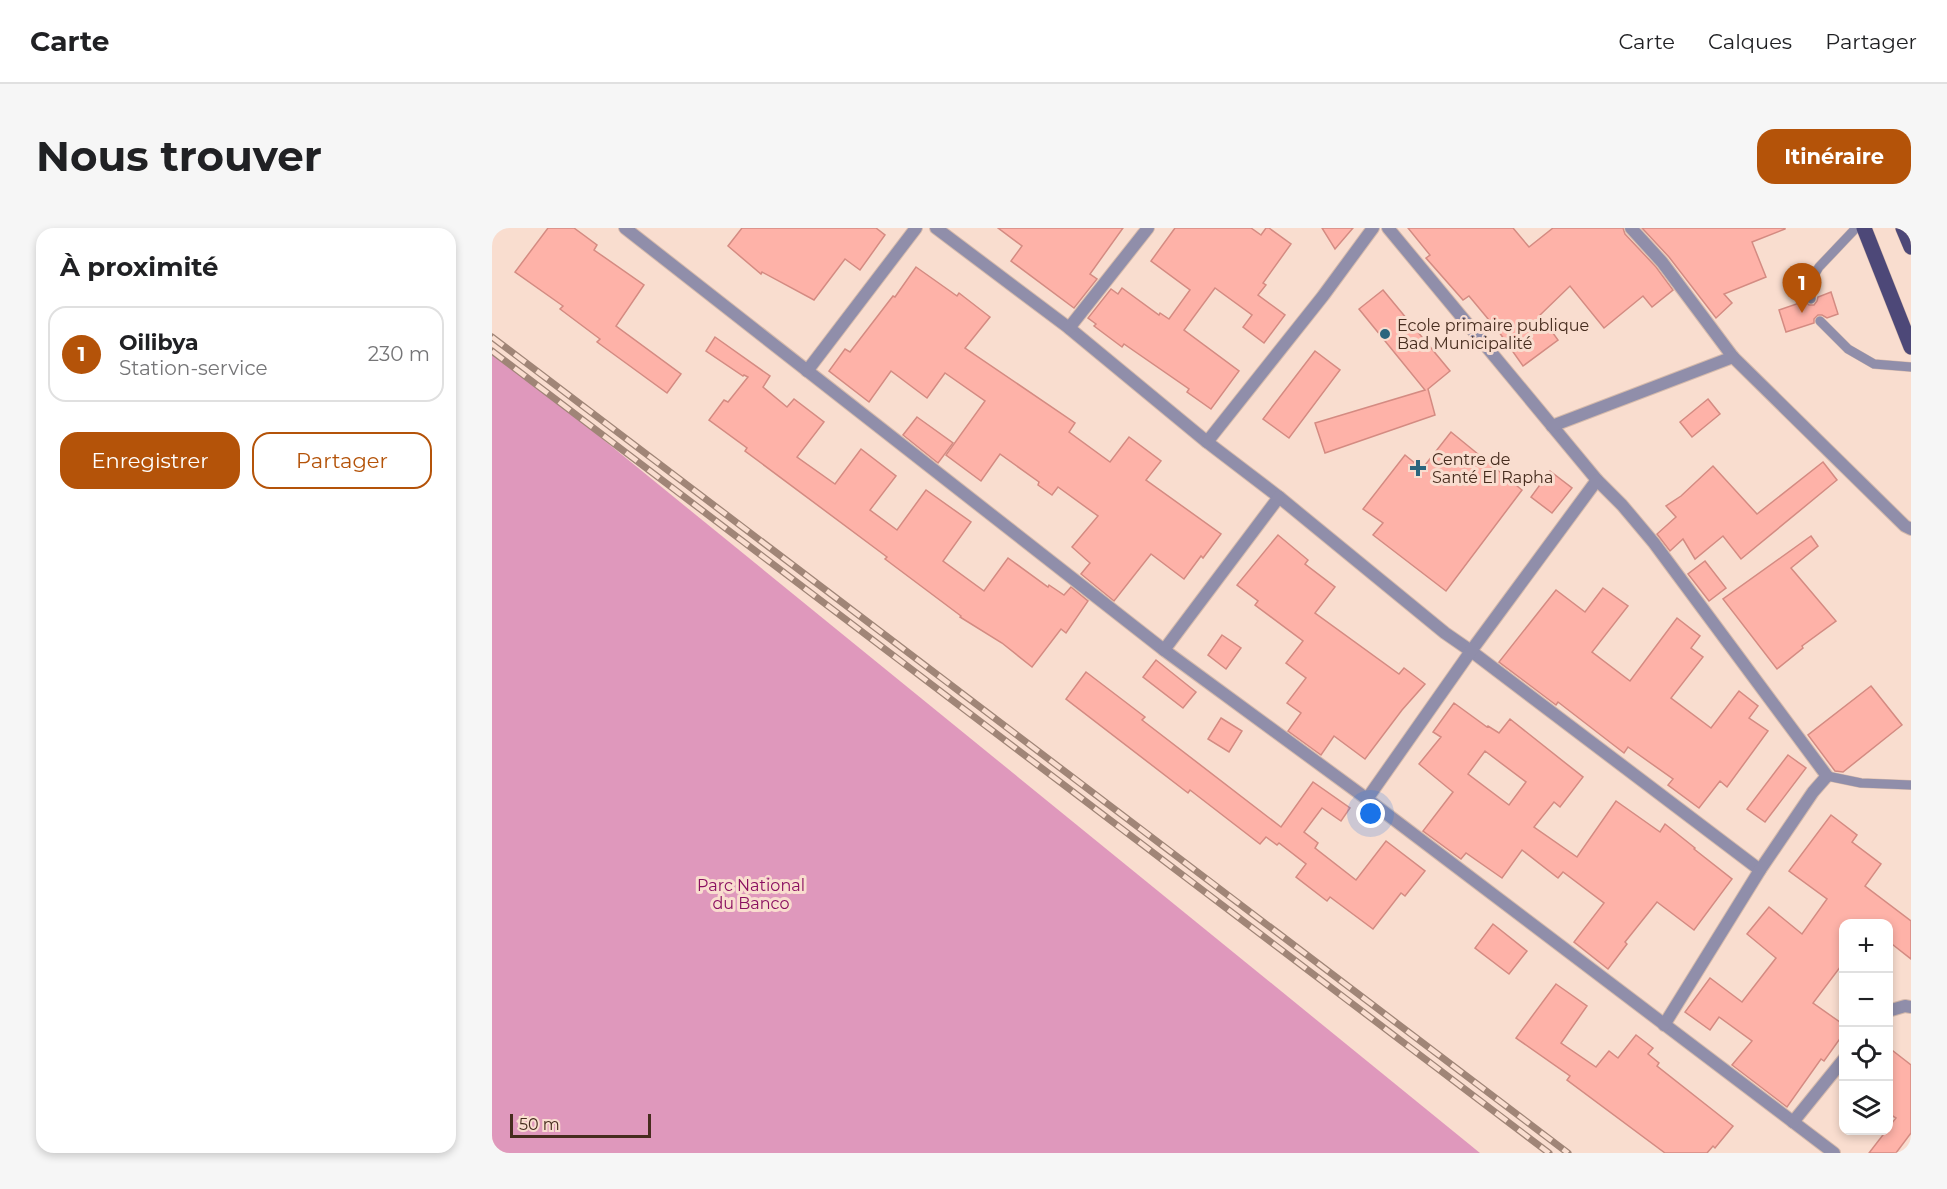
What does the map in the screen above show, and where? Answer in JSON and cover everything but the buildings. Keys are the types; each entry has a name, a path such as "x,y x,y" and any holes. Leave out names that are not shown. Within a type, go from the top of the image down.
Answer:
{"main road":[{"path":"1864,228 1911,347"},
{"path":"1904,228 1911,247"}],"street":[{"path":"625,228 1164,650 1367,799 1834,1153"},
{"path":"807,371 916,228"},
{"path":"936,228 1069,328 1445,633 1760,870"},
{"path":"1069,328 1148,228"},
{"path":"1207,442 1323,296 1373,228"},
{"path":"1389,228 1597,480 1654,543 1827,776 1813,792 1760,870 1665,1026"},
{"path":"1631,228 1662,262 1733,357 1911,530"},
{"path":"1552,426 1733,357"},
{"path":"1367,799 1471,651 1597,480"},
{"path":"1164,650 1279,497"},
{"path":"1893,1010 1905,1006 1911,1007"},
{"path":"1793,1122 1839,1065"}],"lane":[{"path":"1811,299 1810,282 1819,267 1856,228"},
{"path":"1820,321 1848,349 1874,364 1911,367"},
{"path":"1827,776 1861,783 1911,785"}],"green space":[{"name":"Parc National du Banco","path":"492,349 1480,1153 492,1153"}],"railway":[{"path":"492,337 1568,1153"},
{"path":"492,351 1549,1153"}],"place":[{"name":"Oilibya","path":"1802,313"},
{"name":"Ecole primaire publique Bad Municipalité","path":"1385,334"},
{"name":"Centre de Santé El Rapha","path":"1418,468"}]}
